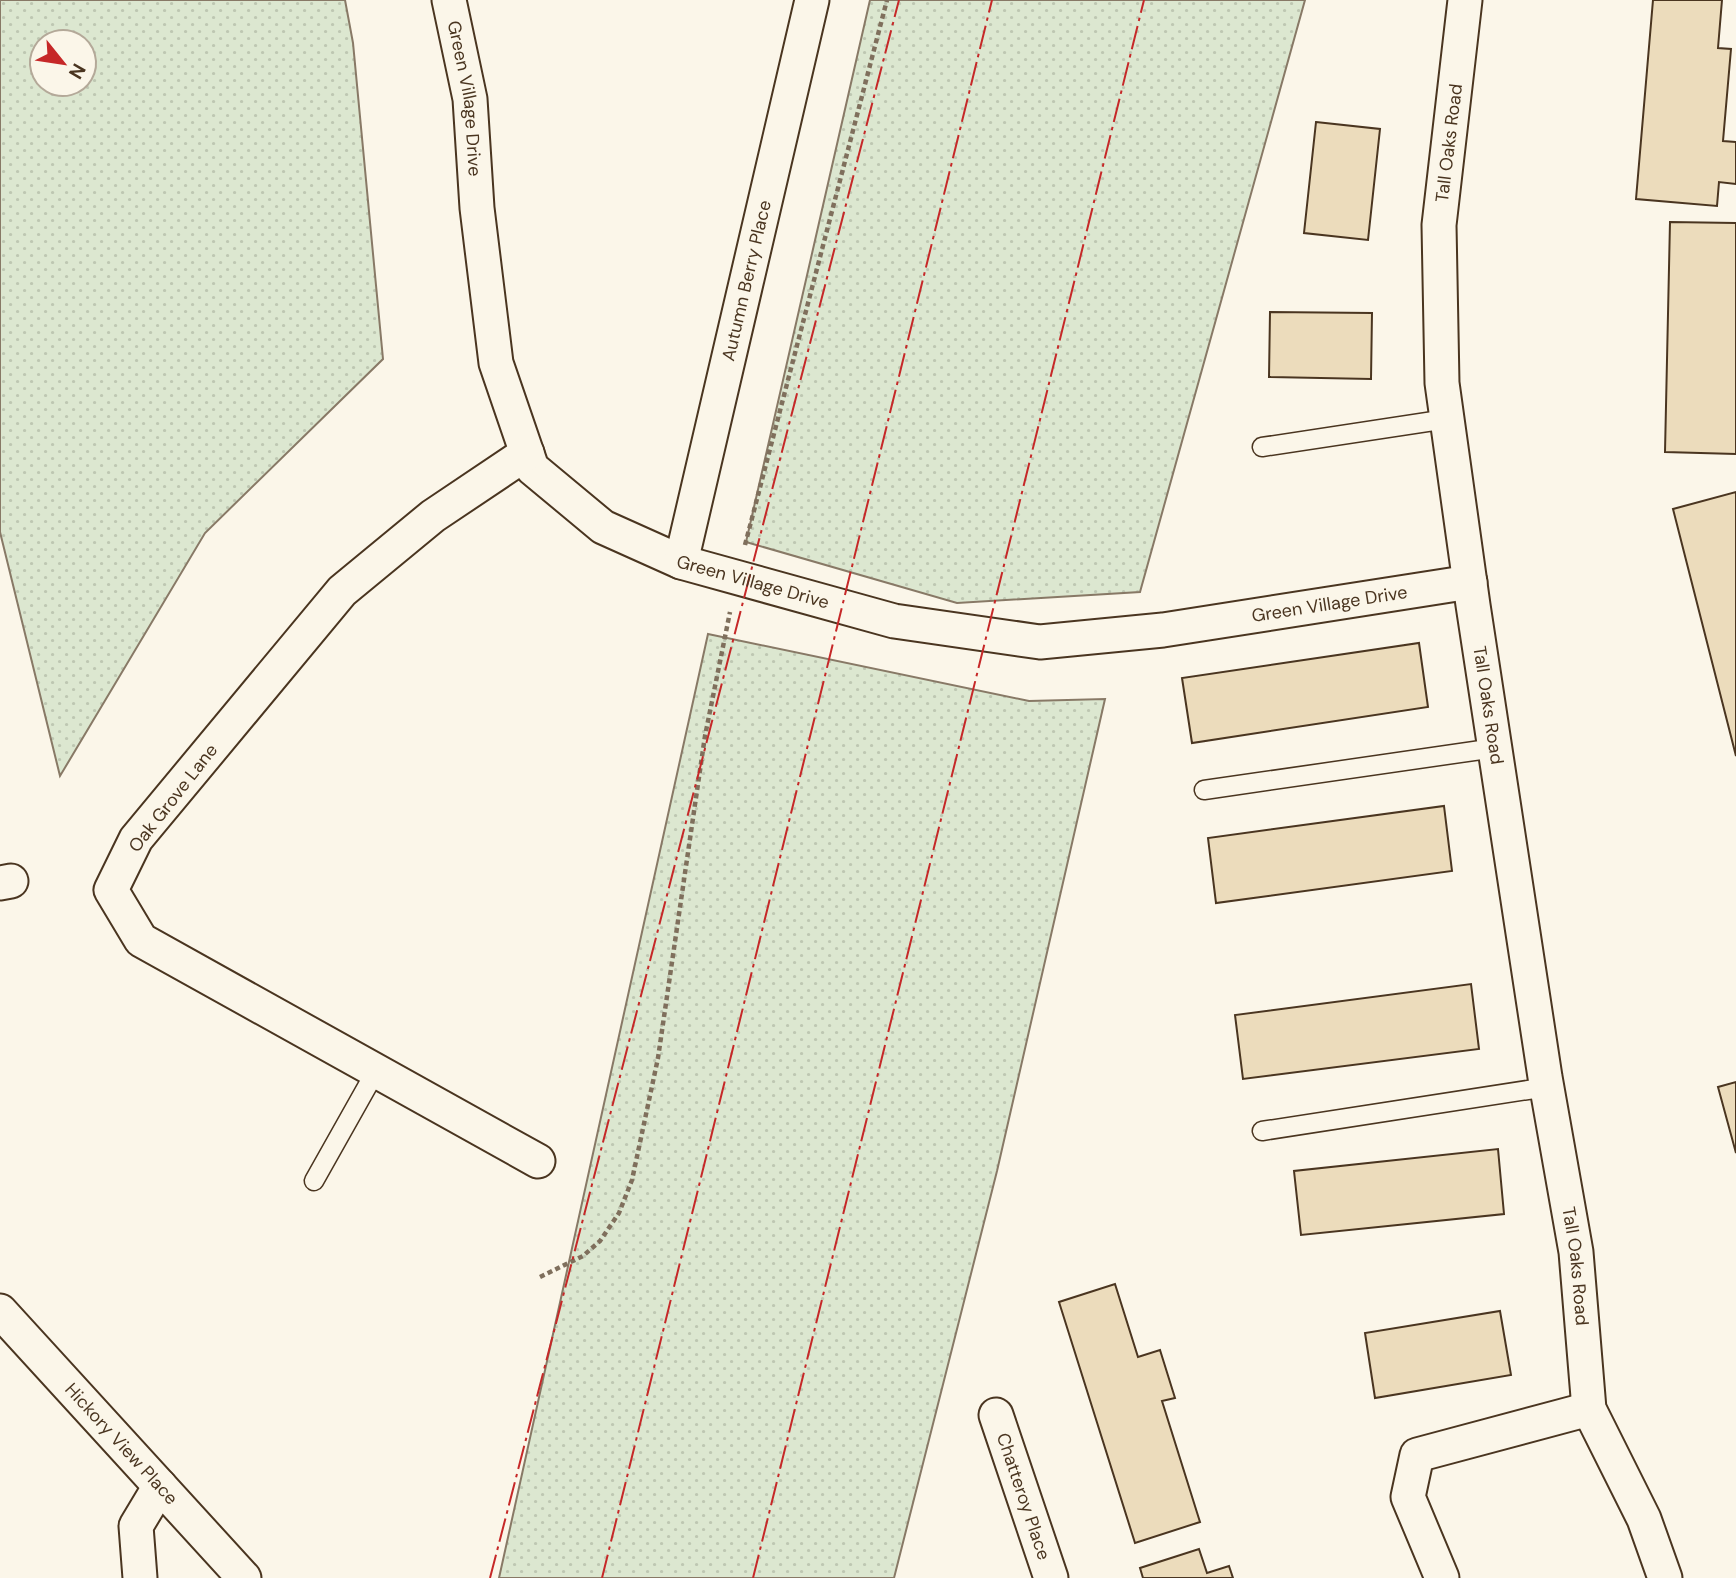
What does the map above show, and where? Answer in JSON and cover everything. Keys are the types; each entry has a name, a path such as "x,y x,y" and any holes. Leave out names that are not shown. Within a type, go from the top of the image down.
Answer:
{"street":[{"name":"Green Village Drive","path":"449,0 470,99 477,208 496,363 532,468 603,527 681,562 894,621 1040,642 1163,630 1469,582"},
{"name":"Autumn Berry Place","path":"681,562 812,0"},
{"name":"Tall Oaks Road","path":"1465,0 1439,225 1442,383 1469,582 1547,1087 1576,1252 1589,1409 1644,1519 1665,1578"},
{"name":"Oak Grove Lane","path":"527,453 433,516 342,591 136,839 111,890 141,940 538,1161"},
{"name":"Hickory View Place","path":"0,1311 244,1578"},
{"path":"1442,1578 1408,1497 1416,1455 1589,1409"},
{"name":"Chatteroy Place","path":"996,1415 1051,1578"},
{"path":"140,1578 136,1526 160,1486"}],"lane":[{"path":"1262,447 1447,419"},
{"path":"1204,790 1495,748"},
{"path":"314,1181 377,1069"},
{"path":"1262,1131 1547,1087"}],"path":[{"path":"540,1277 583,1256 600,1241 619,1213 632,1180 658,1058 705,736 725,649 735,578 758,502 817,261 887,0"}],"green space":[{"path":"0,0 345,0 353,43 383,359 205,533 60,776 0,532"},
{"path":"870,0 1305,0 1140,592 957,603 746,542"},
{"path":"708,634 1029,701 1105,699 997,1171 894,1578 499,1578"}],"building":[{"path":"1653,0 1722,0 1718,48 1731,49 1723,141 1736,142 1736,184 1719,182 1717,206 1636,199"},
{"path":"1316,122 1380,129 1368,240 1304,233"},
{"path":"1670,222 1736,223 1736,454 1665,452"},
{"path":"1270,312 1372,313 1371,379 1269,377"},
{"path":"1736,492 1736,756 1673,509"},
{"path":"1419,643 1428,707 1192,743 1182,678"},
{"path":"1444,806 1452,871 1216,903 1208,838"},
{"path":"1471,984 1479,1049 1243,1079 1235,1015"},
{"path":"1736,1082 1736,1153 1718,1087"},
{"path":"1498,1149 1504,1214 1301,1235 1294,1171"},
{"path":"1115,1284 1138,1357 1160,1350 1175,1398 1162,1401 1200,1522 1135,1543 1059,1302"},
{"path":"1500,1311 1511,1375 1375,1398 1365,1333"},
{"path":"1199,1549 1207,1573 1229,1566 1233,1578 1143,1578 1140,1568"}],"power":[{"path":"490,1578 899,0"},
{"path":"602,1578 992,0"},
{"path":"753,1578 1144,0"}]}
